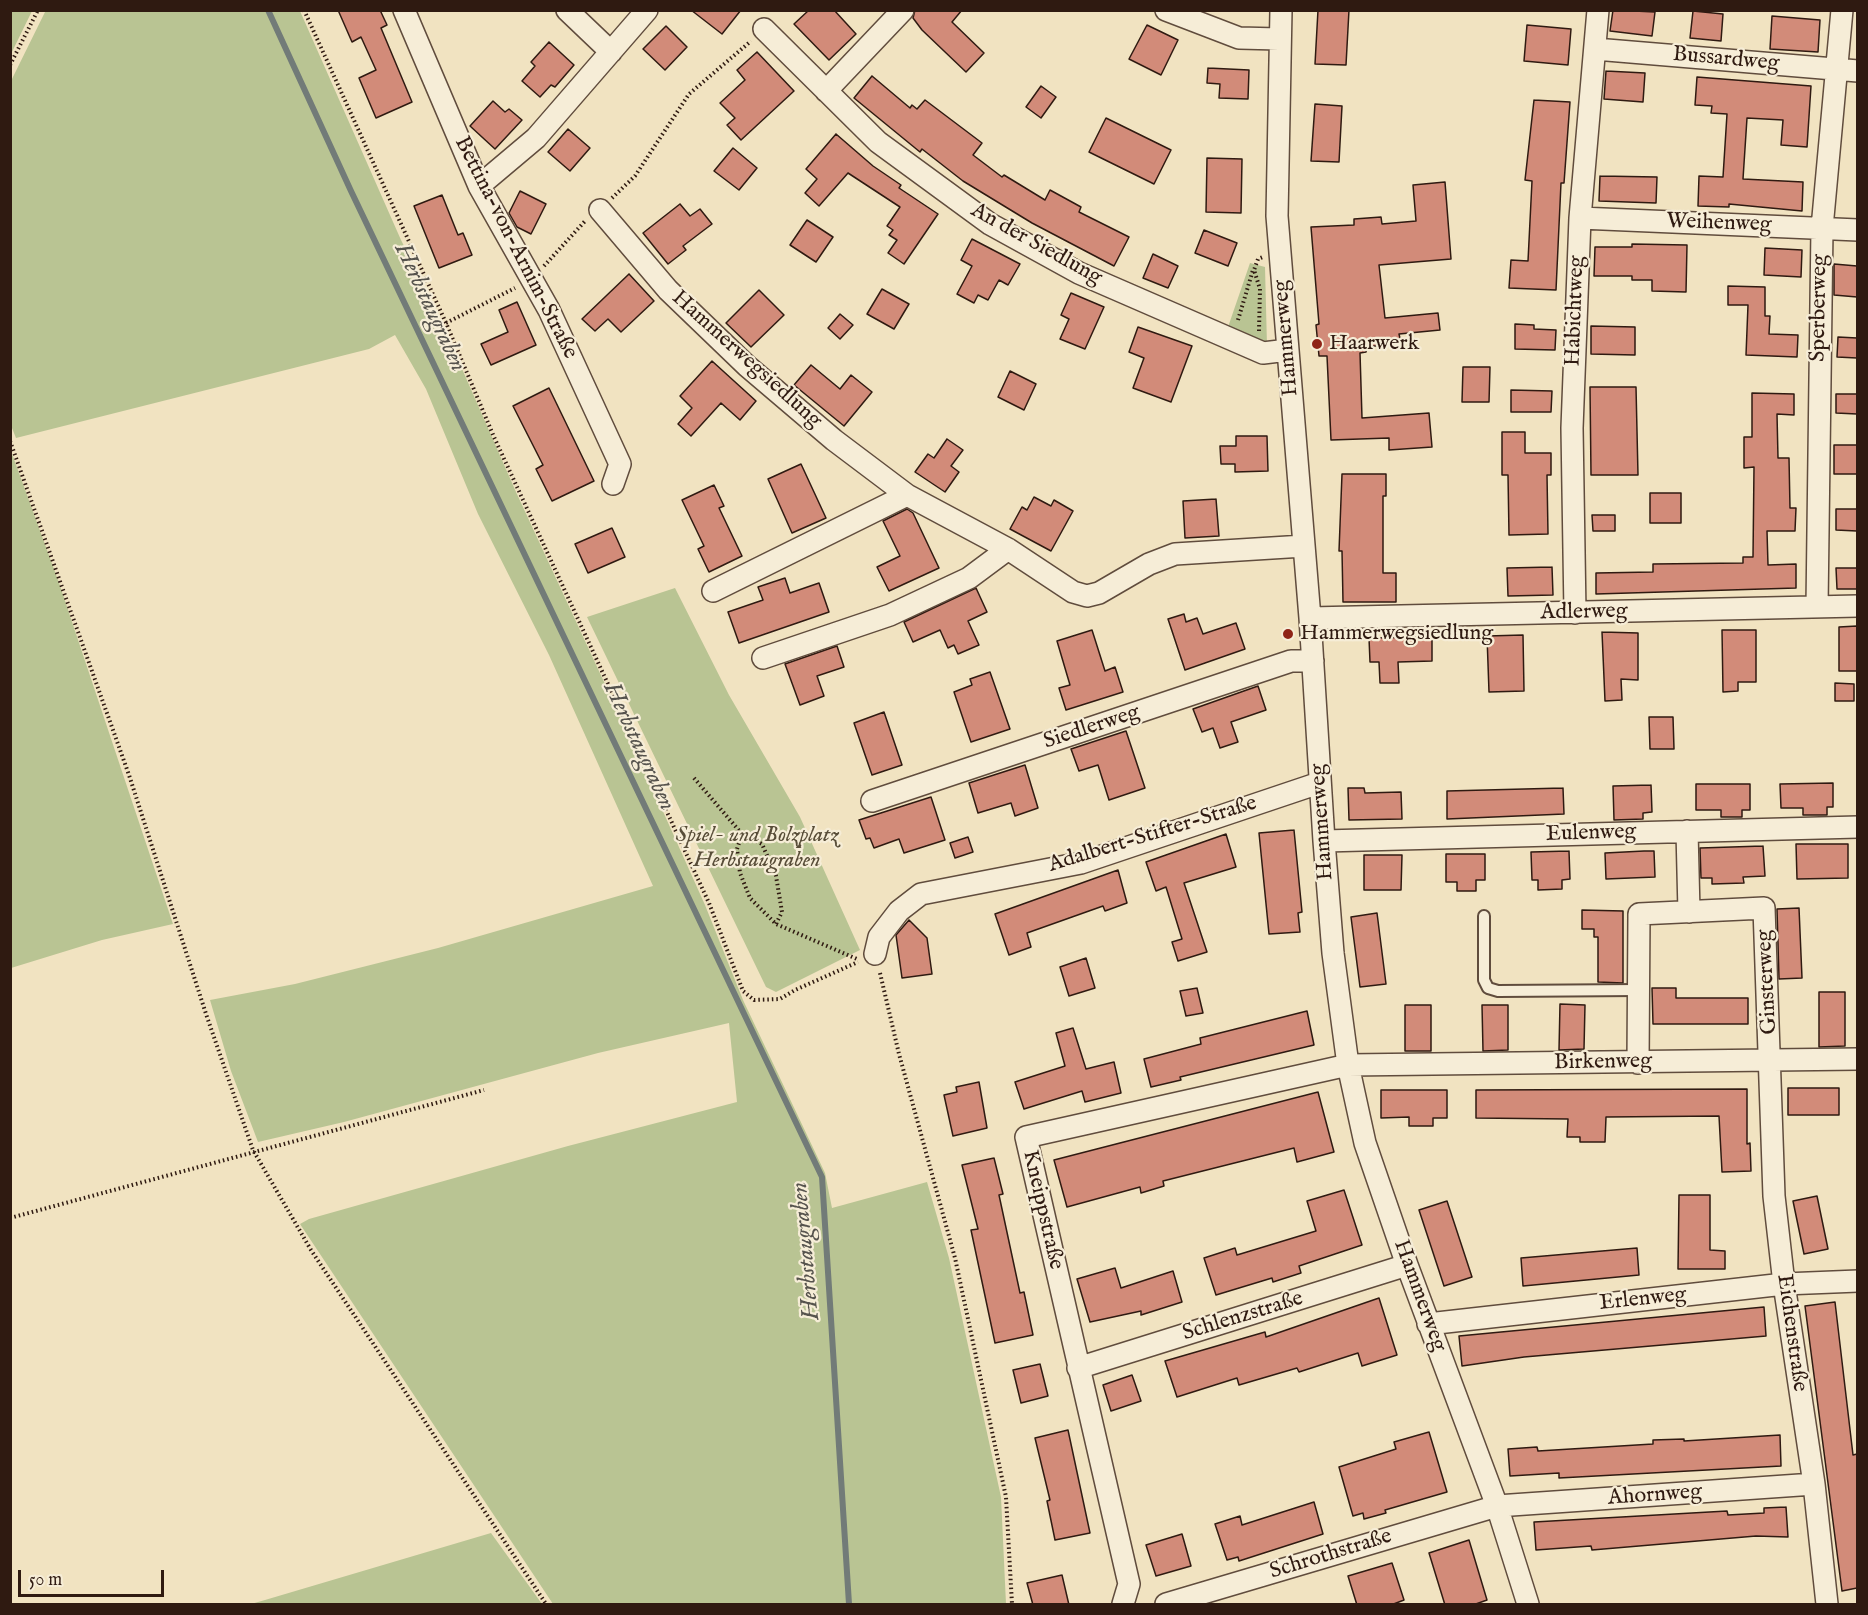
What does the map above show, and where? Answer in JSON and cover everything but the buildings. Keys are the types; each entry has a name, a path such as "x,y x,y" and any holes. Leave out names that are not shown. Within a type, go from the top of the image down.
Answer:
{"street":[{"name":"Bettina-von-Arnim-Straße","path":"404,10 479,186 549,310 620,464 612,484"},
{"path":"567,10 611,52"},
{"path":"479,186 536,138 647,10"},
{"path":"826,91 903,10"},
{"path":"1166,10 1239,38 1279,39"},
{"name":"Hammerweg","path":"1281,10 1277,216 1310,618 1319,783 1333,953 1348,1065 1365,1143 1428,1324 1497,1506 1528,1605"},
{"name":"Habichtweg","path":"1575,613 1572,428 1580,218 1598,10"},
{"name":"Sperberweg","path":"1817,606 1822,228 1842,10"},
{"name":"An der Siedlung","path":"764,29 878,142 990,224 1079,273 1263,353 1288,350"},
{"name":"Bussardweg","path":"1595,49 1857,71"},
{"name":"Hammerwegsiedlung","path":"600,210 668,290 747,366 834,440 906,495 1008,549 1072,592 1087,596 1099,593 1149,564 1175,554 1304,546"},
{"name":"Weihenweg","path":"1580,218 1857,230"},
{"path":"713,591 906,495"},
{"path":"763,658 890,615 969,578 1008,549"},
{"name":"Adlerweg","path":"1310,618 1857,606"},
{"name":"Siedlerweg","path":"872,801 1291,662 1312,661"},
{"name":"Adalbert-Stifter-Straße","path":"875,954 879,938 899,911 921,894 1081,862 1319,783"},
{"name":"Eulenweg","path":"1324,842 1857,827"},
{"path":"1687,831 1689,912"},
{"name":"Ginsterweg","path":"1638,1063 1639,914 1764,908 1771,1059"},
{"name":"Eichenstraße","path":"1771,1059 1774,1196 1784,1284 1814,1484 1827,1605"},
{"name":"Birkenweg","path":"1348,1065 1857,1059"},
{"name":"Kneippstraße","path":"1123,1605 1129,1584 1026,1137 1348,1065"},
{"name":"Schlenzstraße","path":"1078,1368 1407,1265"},
{"name":"Erlenweg","path":"1428,1324 1784,1284 1857,1281"},
{"name":"Ahornweg","path":"1497,1506 1814,1484"},
{"name":"Schrothstraße","path":"1166,1605 1497,1506"}],"lane":[{"path":"1484,916 1484,980 1488,988 1498,992 1638,990"}],"path":[{"path":"10,65 38,10"},
{"path":"304,10 446,322 494,437 709,903 742,991 754,1000 780,999 861,960 824,947 776,924 750,898 740,873 737,849 742,834"},
{"path":"446,322 532,280 577,227 600,210 635,176 689,94 764,29"},
{"path":"1229,338 1237,323 1258,259 1280,253"},
{"path":"1254,270 1260,289 1260,321 1256,349"},
{"path":"10,441 129,775 207,1017 253,1150 311,1250 546,1605"},
{"path":"694,778 742,834 762,844 776,876 782,912 776,924"},
{"path":"875,954 955,1258 1006,1497 1012,1605"},
{"path":"10,1218 253,1150 484,1090"}],"green space":[{"path":"46,10 300,11 401,240 438,314 516,492 705,905 743,1000 825,1173 832,1208 927,1182 949,1258 1001,1497 1006,1604 553,1604 300,1224 309,1219 568,1146 737,1102 729,1023 598,1053 344,1122 258,1142 231,1071 210,1000 295,984 438,948 653,886 549,655 478,514 426,389 395,335 369,349 16,438 10,423 11,81"},
{"path":"10,11 32,11 11,54"},
{"path":"1250,263 1265,267 1267,346 1227,330"},
{"path":"11,451 59,583 173,924 102,940 11,968"},
{"name":"Spiel- und Bolzplatz Herbstaugraben","path":"675,588 729,695 800,817 860,950 776,992 766,987 587,617"},
{"path":"491,1533 542,1604 251,1604 265,1600"}],"waterway":[{"name":"Herbstaugraben","path":"268,10 351,191 822,1177 849,1604"}],"place":[{"name":"Haarwerk","path":"1317,344"},
{"name":"Hammerwegsiedlung","path":"1288,634"}]}
